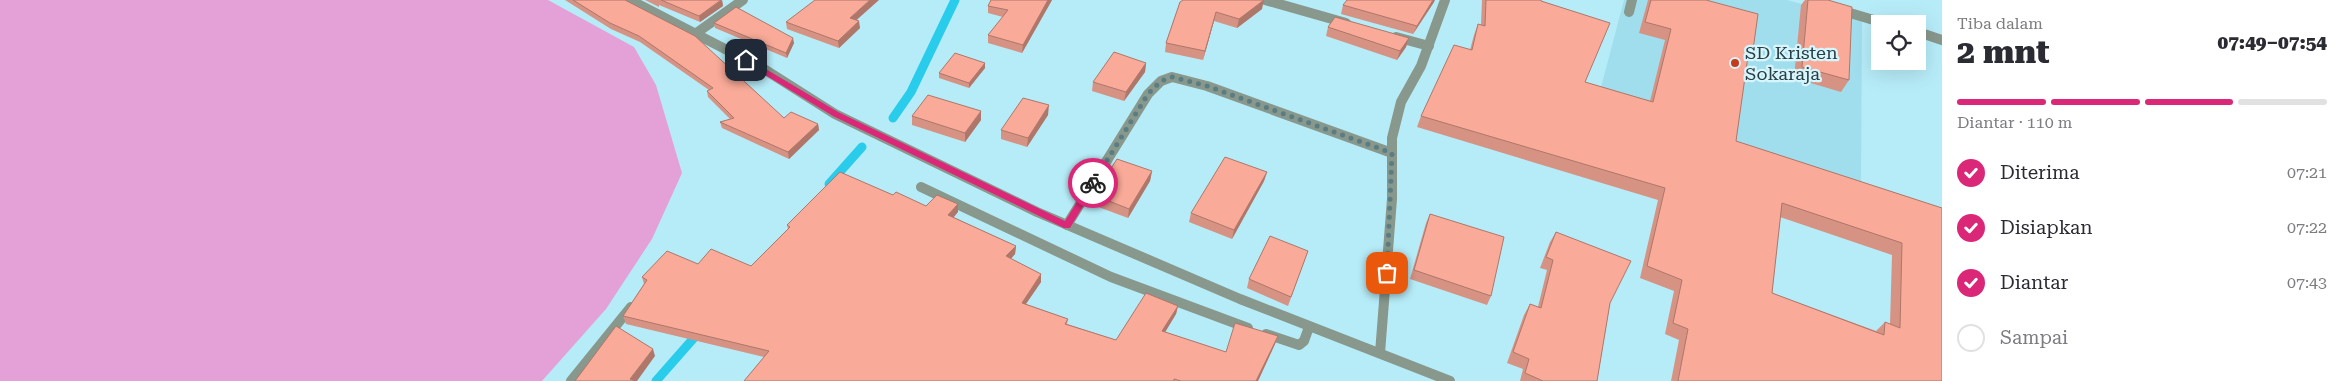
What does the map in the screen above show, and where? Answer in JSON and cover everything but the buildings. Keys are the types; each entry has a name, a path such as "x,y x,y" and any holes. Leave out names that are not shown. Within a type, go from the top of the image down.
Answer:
{"street":[{"path":"630,0 764,69 835,114 1067,225 1309,327 1380,352 1450,381"},
{"path":"695,34 743,0"},
{"path":"1265,0 1352,24"},
{"path":"1380,352 1392,199 1392,138 1401,102 1429,46 1445,0"},
{"path":"1629,12 1632,0"},
{"path":"1832,8 1871,19"},
{"path":"1390,35 1429,46"},
{"path":"1926,35 1942,40"},
{"path":"1067,225 1148,94 1161,81 1172,77 1207,86 1392,153"},
{"path":"921,187 1111,277 1219,318 1299,345 1304,341 1309,327"},
{"path":"571,381 631,308"}],"shaded area":[{"path":"0,0 548,0 634,47 656,85 682,173 652,239 606,309 542,381 0,381"},
{"name":"SD Kristen Sokaraja","path":"1624,0 1787,0 1862,20 1861,188 1596,106"}],"waterway":[{"path":"893,118 911,92 955,0"},
{"path":"829,184 862,147"},
{"path":"656,381 700,331"}],"way so far":[{"path":"1093,183 1148,94 1161,81 1172,77 1207,86 1392,153 1392,199 1387,273"}],"place":[{"name":"SD Kristen Sokaraja","path":"1735,63"}],"route":[{"path":"746,60 764,69 835,114 1067,225 1093,183"}]}
